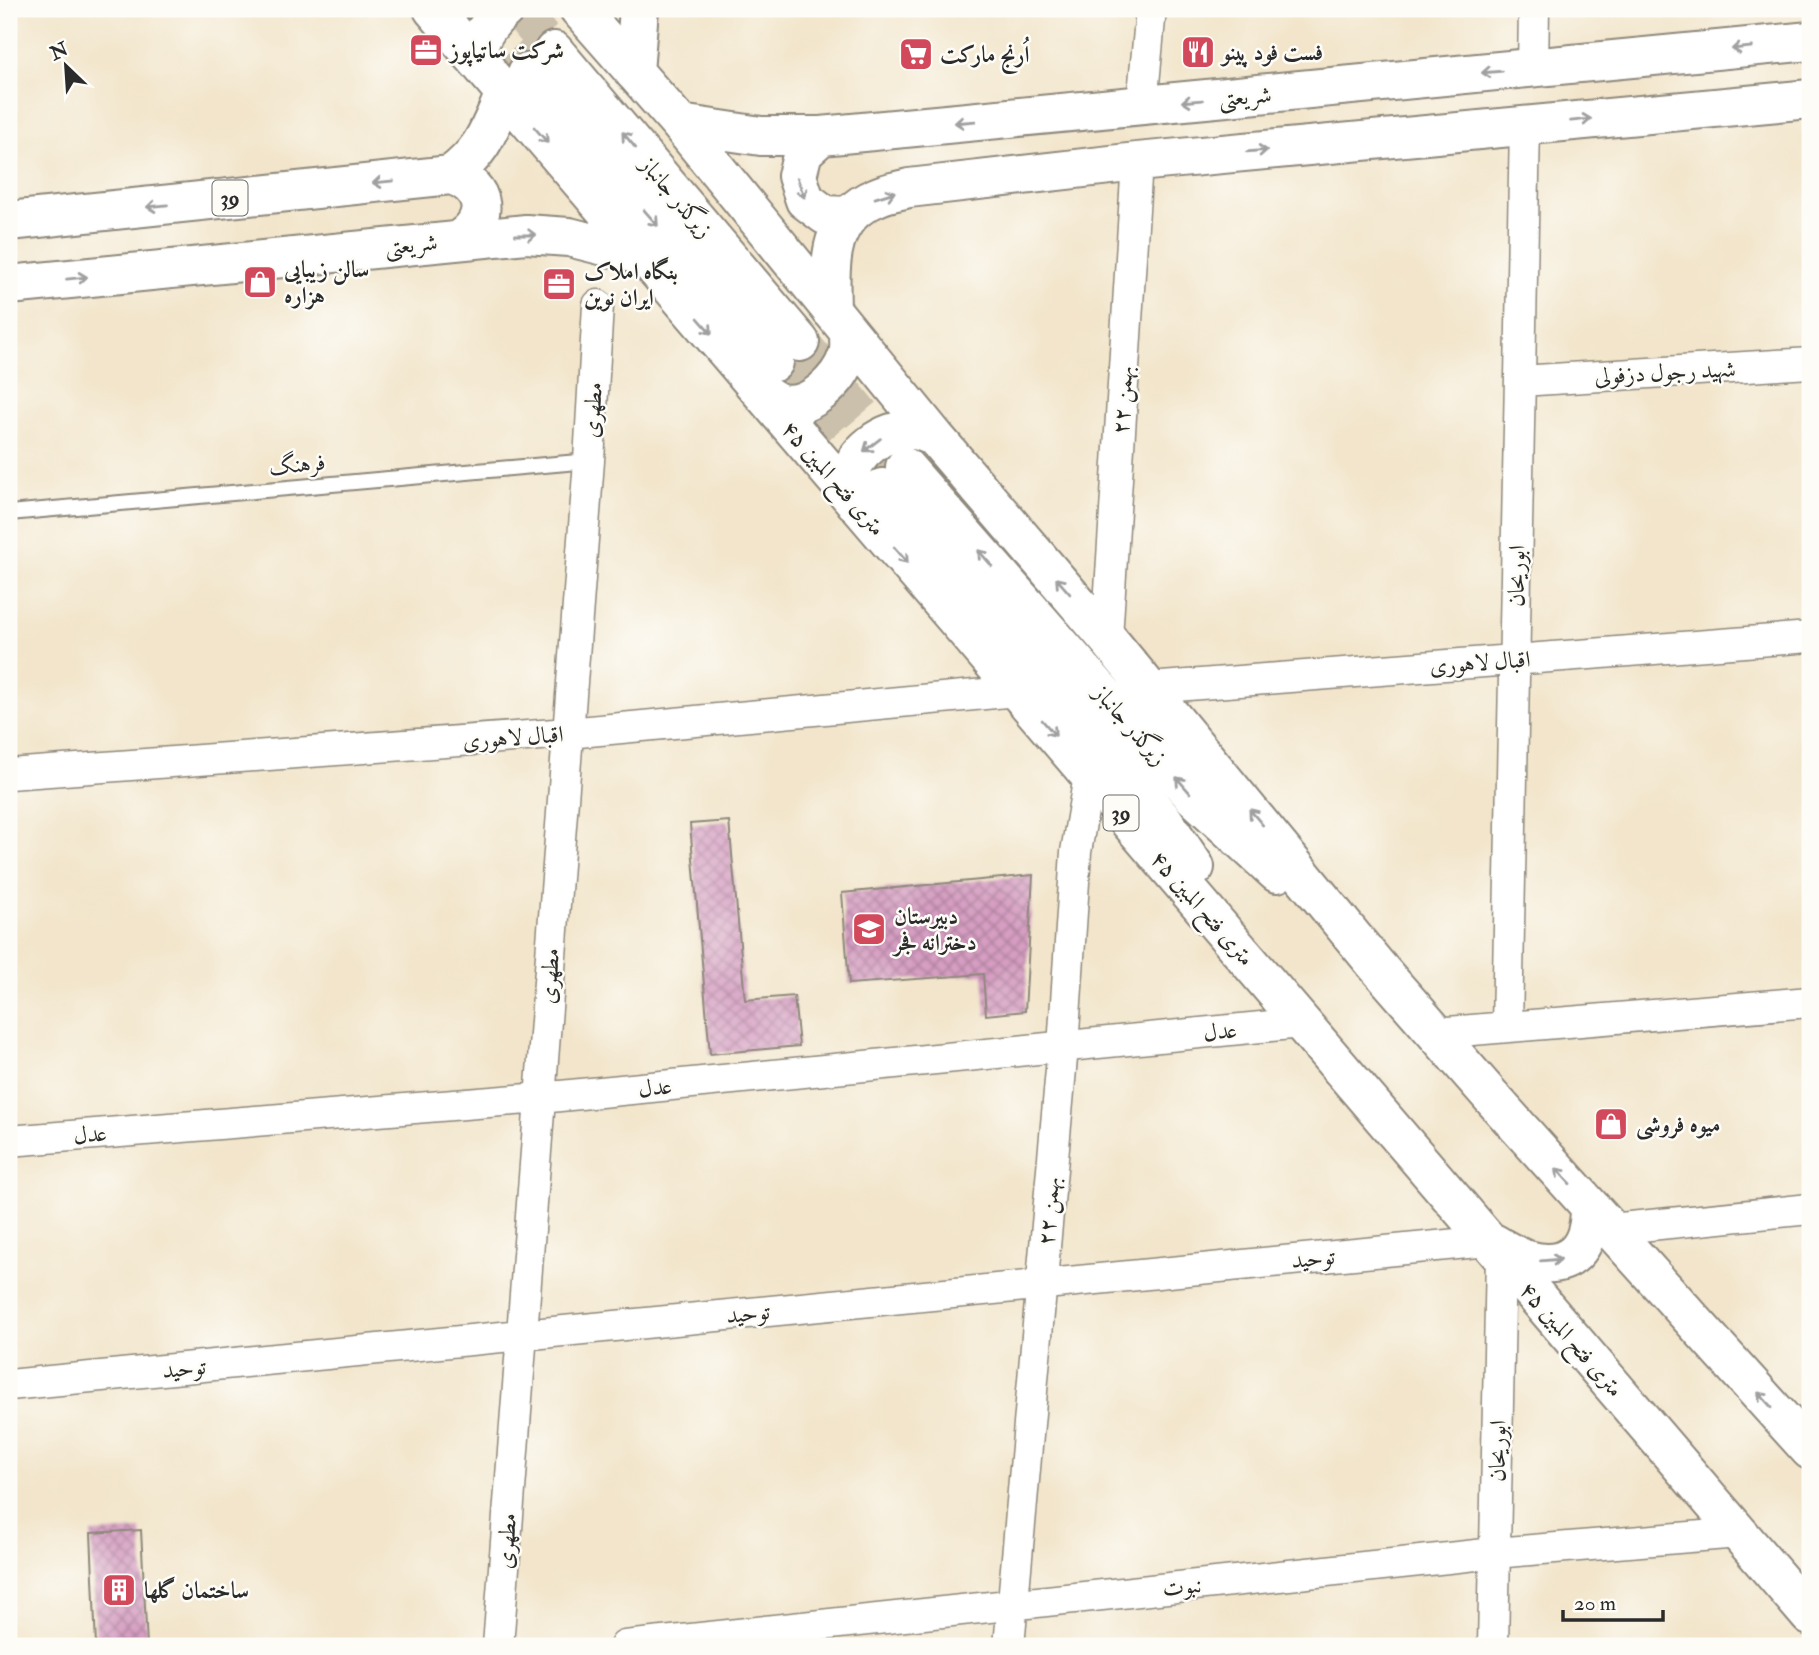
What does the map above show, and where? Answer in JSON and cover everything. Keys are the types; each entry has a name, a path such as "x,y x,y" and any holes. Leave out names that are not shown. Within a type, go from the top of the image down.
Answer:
{"main road":[{"name":"۴۵ متری فتح المبین","path":"433,9 519,73 644,256 779,366 881,486 1017,691 1810,1616"},
{"path":"451,175 471,160 484,141 519,73 479,52 482,37 494,18 505,9"},
{"name":"39","path":"579,9 680,124 934,436 1149,688 1376,965 1810,1450"},
{"path":"634,72 639,9"},
{"name":"شریعتی","path":"680,124 761,136 821,136 1810,41"},
{"name":"زیرگذر جانباز","path":"519,73 779,366"},
{"path":"779,366 781,404 799,404 820,393 837,376 848,354 830,257 837,233 849,216 860,205 877,196 909,188 1137,162 1810,99"},
{"path":"821,136 803,152 797,176 805,200 825,215 849,216"},
{"path":"451,175 463,179 473,187 479,198 481,211 477,223 469,233 458,240"},
{"name":"39","path":"9,221 451,175"},
{"name":"شریعتی","path":"9,285 526,234 569,237 644,256"},
{"path":"881,486 849,483 853,464 868,446 889,434 912,430 934,436"},
{"name":"زیرگذر جانباز","path":"881,486 1194,797 1376,965"},
{"name":"زیرگذر جانباز","path":"881,486 1164,821 1301,1023"},
{"path":"1495,1248 1527,1260 1552,1263 1574,1255 1586,1241 1590,1223 1600,1218"}],"street":[{"path":"1142,105 1151,9"},
{"path":"1533,68 1534,9"},
{"name":"ابوریحان","path":"1507,1027 1525,126"},
{"name":"۲۲ بهمن","path":"1107,638 1137,162"},
{"name":"مطهری","path":"498,1646 589,461 598,305"},
{"name":"شهید رجول دزفولی","path":"1520,381 1810,363"},
{"name":"اقبال لاهوری","path":"1149,688 1810,637"},
{"name":"اقبال لاهوری","path":"9,774 568,733 1017,691"},
{"name":"۲۲ بهمن","path":"1009,1646 1063,1047 1076,852 1089,775"},
{"path":"1436,1033 1810,1002"},
{"name":"عدل","path":"9,1141 540,1098 1301,1023"},
{"path":"1600,1218 1810,1209"},
{"name":"ابوریحان","path":"1493,1646 1495,1248"},
{"name":"توحید","path":"9,1385 1041,1284 1495,1248"},
{"name":"نبوت","path":"625,1646 1495,1553 1739,1533"}],"lane":[{"name":"فرهنگ","path":"9,513 589,461"}],"building":[{"path":"729,821 745,1000 794,996 799,1046 710,1054 690,824"},
{"path":"1033,875 1025,1011 986,1015 983,974 849,984 842,893"},
{"name":"ساختمان گلها","path":"141,1530 147,1646 96,1646 91,1533"}],"tunnel":[{"path":"472,9 527,73"},
{"path":"518,9 554,51"},
{"path":"800,342 901,462"},
{"path":"774,362 878,483"}],"place":[{"name":"شرکت ساتیاپوز","path":"426,50"},
{"name":"فست فود پینو","path":"1198,52"},
{"name":"اُرنج مارکت","path":"916,54"},
{"name":"سالن زیبایی هزاره","path":"260,282"},
{"name":"بنگاه املاک ایران نوین","path":"559,284"},
{"name":"دبیرستان دخترانه فجر","path":"869,929"},
{"name":"میوه فروشی","path":"1611,1124"},
{"name":"ساختمان گلها","path":"119,1590"}]}
